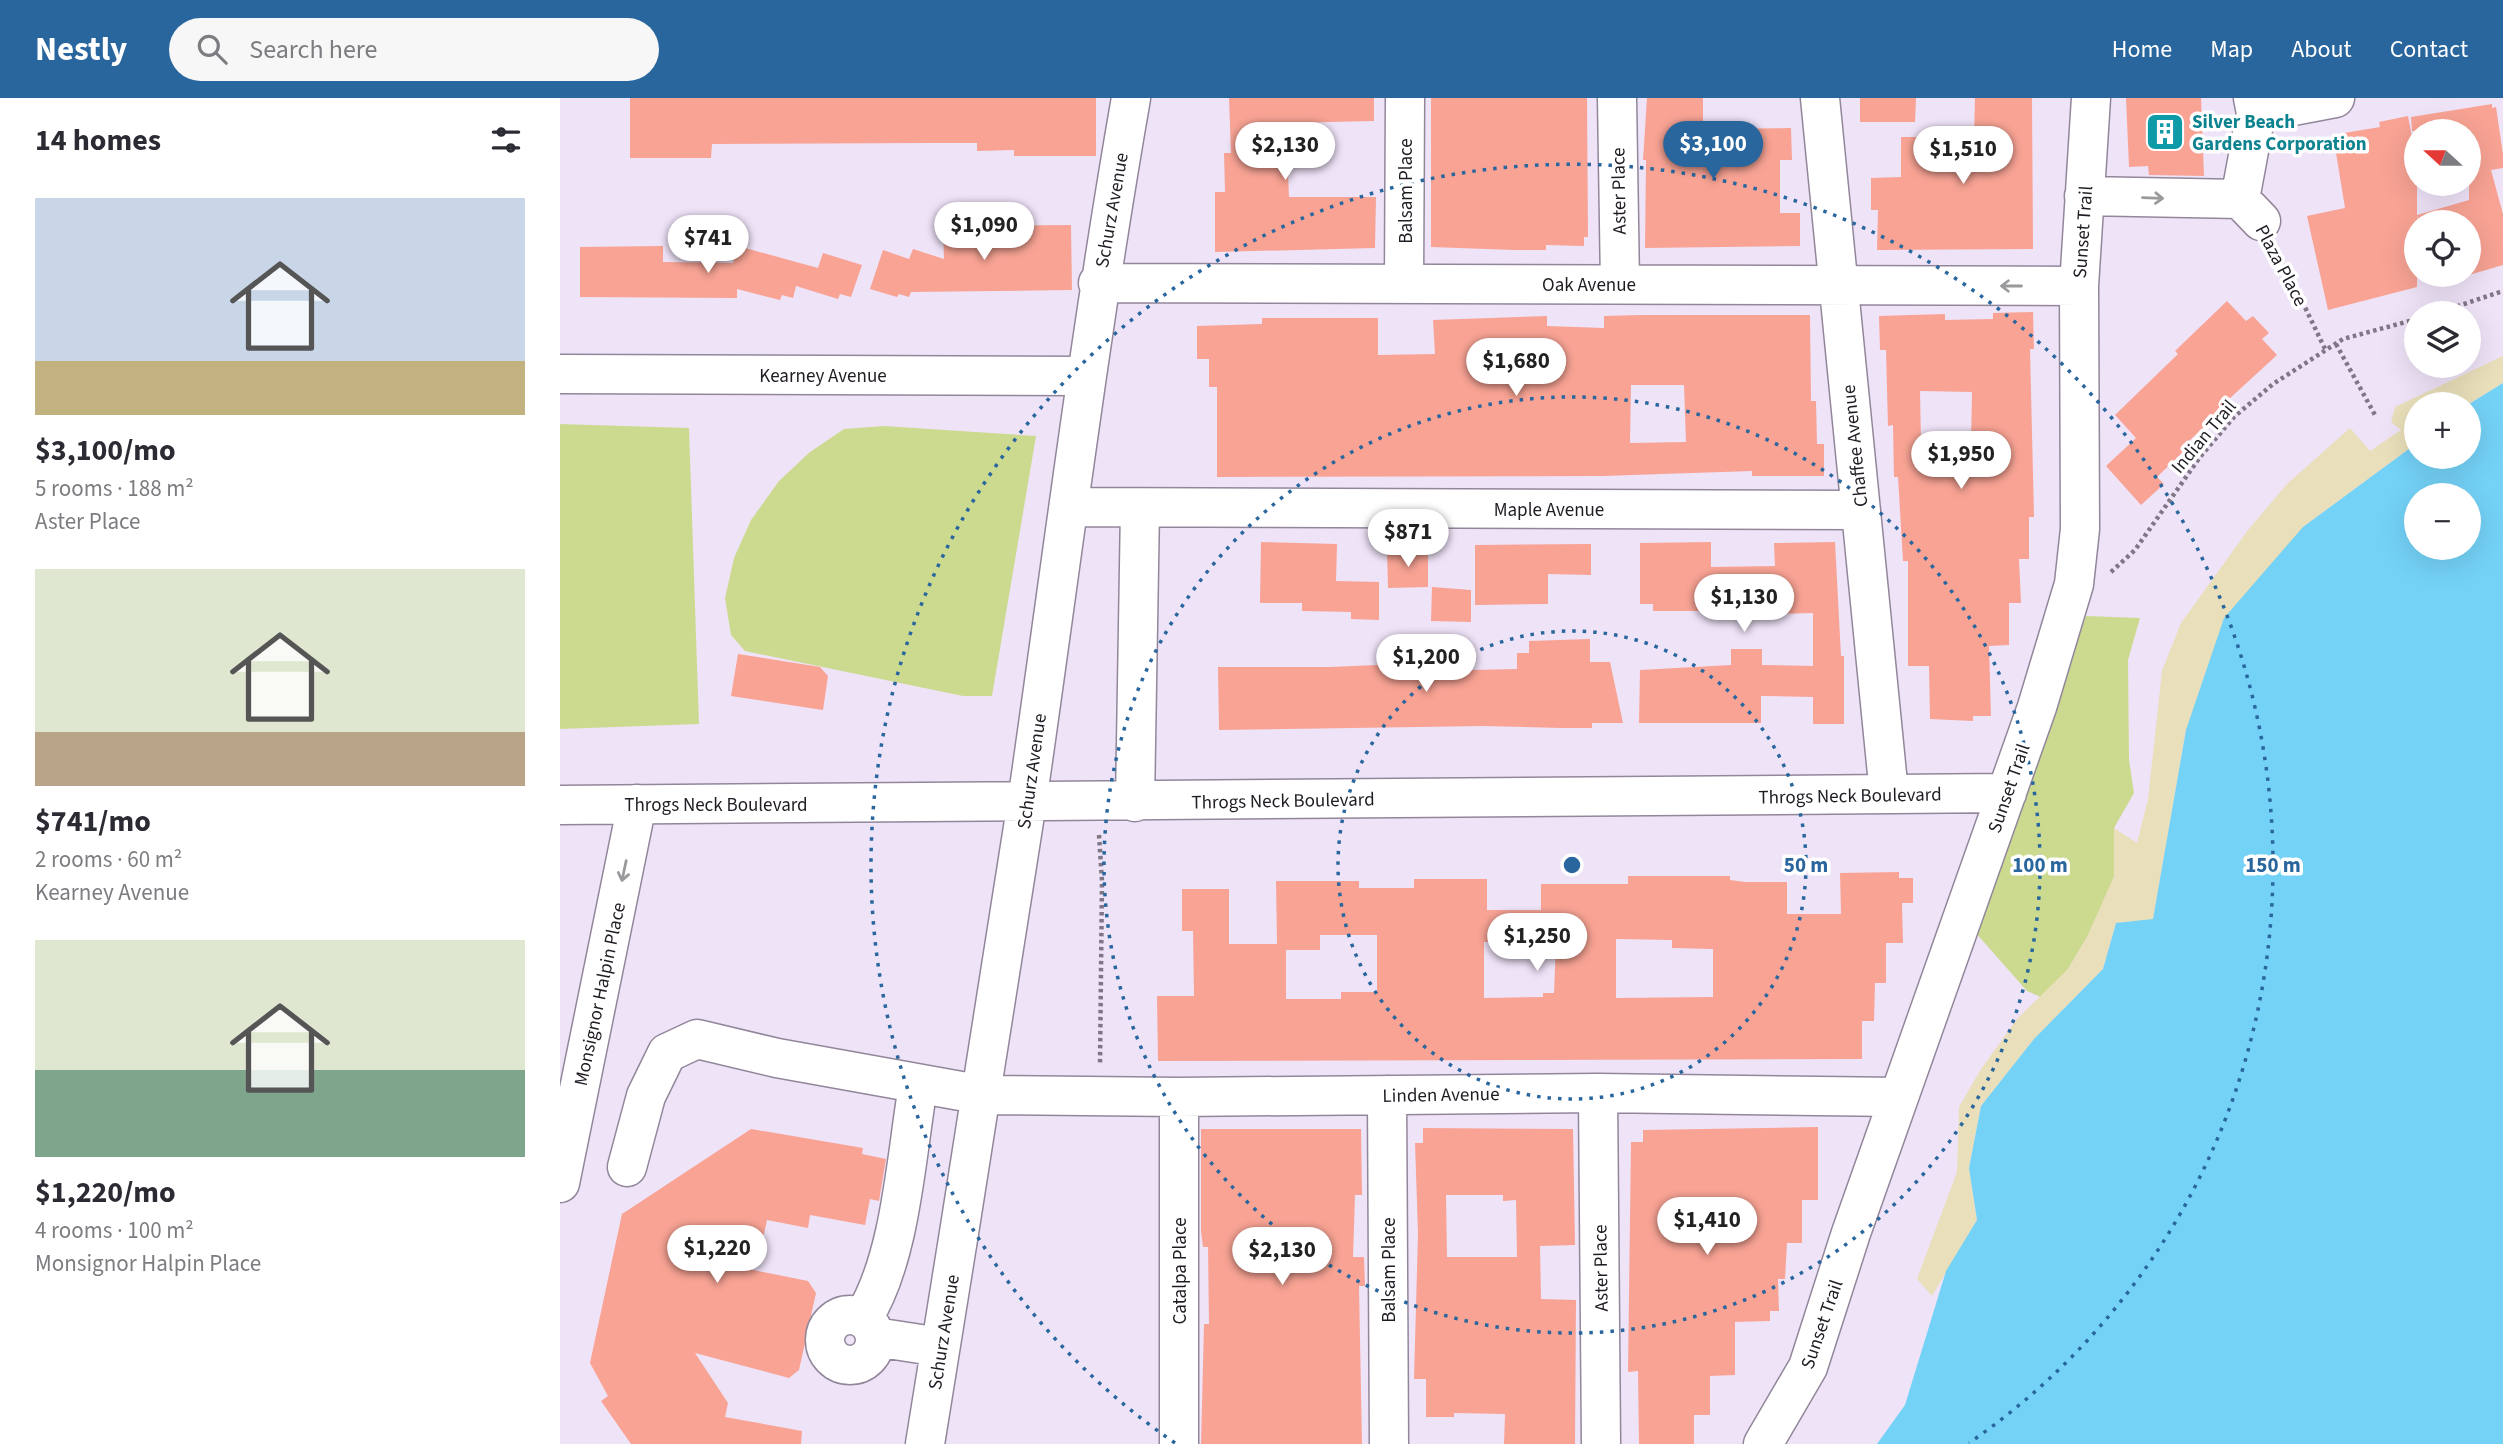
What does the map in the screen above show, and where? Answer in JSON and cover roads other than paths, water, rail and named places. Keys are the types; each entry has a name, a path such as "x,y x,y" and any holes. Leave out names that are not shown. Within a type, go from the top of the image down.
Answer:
{"street":[{"name":"Schurz Avenue","path":"925,1444 983,1096 1069,508 1098,283 1131,98"},
{"name":"Balsam Place","path":"1404,284 1405,98"},
{"name":"Aster Place","path":"1617,98 1620,284"},
{"name":"Chaffee Avenue","path":"1820,98 1889,794"},
{"name":"Sunset Trail","path":"1763,1444 1781,1418 1808,1367 1899,1097 2007,793 2074,584 2080,529 2079,286 2091,98"},
{"path":"2084,196 2251,210 2255,106 2335,98"},
{"name":"Oak Avenue","path":"1098,283 2079,286"},
{"name":"Kearney Avenue","path":"560,374 1086,376"},
{"name":"Maple Avenue","path":"1069,508 1861,510"},
{"path":"1117,802 1140,508"},
{"name":"Throgs Neck Boulevard","path":"560,805 2007,793"},
{"name":"Monsignor Halpin Place","path":"560,1183 637,804"},
{"name":"Linden Avenue","path":"627,1167 646,1096 667,1053 697,1039 918,1086 983,1096 1598,1093 1899,1097"},
{"path":"918,1086 888,1265 869,1327 940,1347"},
{"name":"Aster Place","path":"1598,1093 1601,1444"},
{"name":"Balsam Place","path":"1387,1095 1389,1444"},
{"name":"Catalpa Place","path":"1179,1097 1180,1444"}],"water":[{"path":"2503,383 2503,1444 1877,1444 1905,1405 1946,1271 1977,1220 1969,1168 1981,1106 2034,1039 2103,969 2116,923 2153,919 2186,730 2224,618 2303,527 2404,453 2404,469 2481,469 2481,397"}],"place":[{"name":"Silver Beach Gardens Corporation","path":"2165,132"}]}
